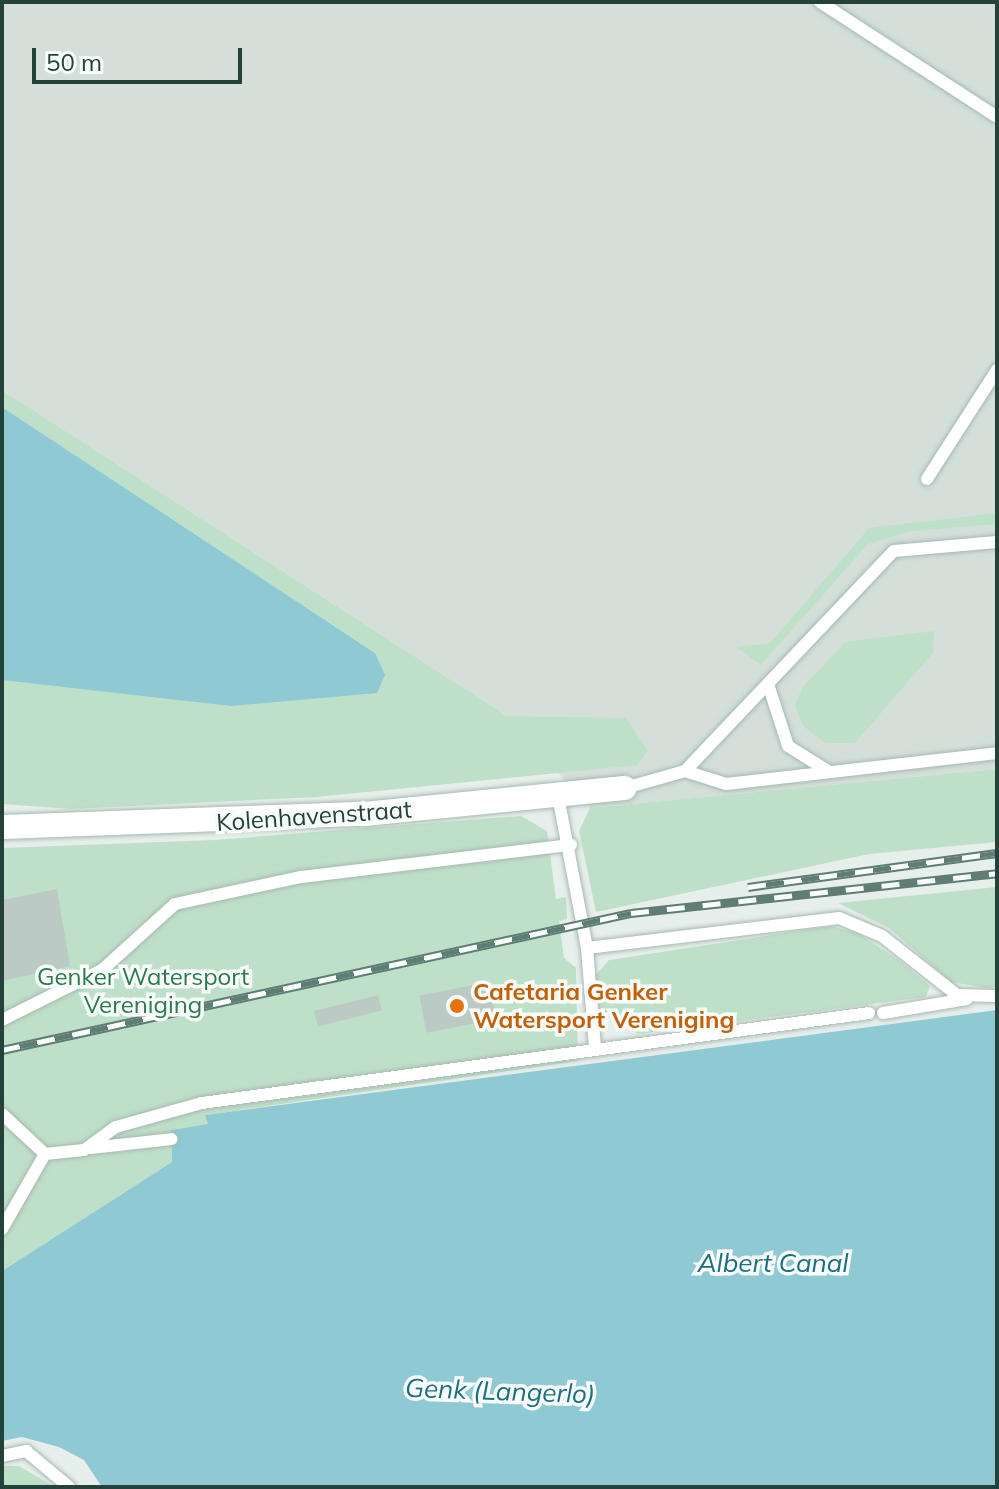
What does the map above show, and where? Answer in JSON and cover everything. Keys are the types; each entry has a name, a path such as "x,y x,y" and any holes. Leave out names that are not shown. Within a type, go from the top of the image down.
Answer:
{"street":[{"name":"Kolenhavenstraat","path":"2,827 197,824 625,788"}],"lane":[{"path":"820,2 997,117"},
{"path":"927,479 997,370"},
{"path":"625,788 685,771 894,551 997,542"},
{"path":"768,684 788,746 828,771"},
{"path":"685,771 726,784 997,753"},
{"path":"558,796 571,845 587,948 595,1048"},
{"path":"2,1020 102,970 175,904 301,877 571,845"},
{"path":"587,948 839,918 882,936 970,999"},
{"path":"883,1013 997,996"},
{"path":"84,1150 116,1127 202,1103 869,1013"},
{"path":"2,1114 45,1154 172,1139"},
{"path":"2,1229 45,1154"},
{"path":"2,1456 26,1451 69,1487"}],"shaded area":[{"path":"2,2 997,2 997,769 590,808 507,716 2,390"}],"green space":[{"path":"2,390 507,716 626,718 648,751 637,765 317,797 71,809 2,804 2,679 375,653 2,407"},
{"path":"997,513 997,524 912,531 868,544 761,665 736,647 770,643 869,528"},
{"path":"934,631 933,653 855,743 825,743 803,726 795,705 802,688 845,642"},
{"path":"997,769 997,842 869,854 596,912 579,831 590,808"},
{"name":"Genker Watersport Vereniging","path":"521,816 547,831 556,899 566,897 567,919 559,921 564,958 576,968 578,1061 206,1115 208,1124 171,1130 172,1162 2,1271 2,848 214,840"},
{"path":"997,887 997,987 951,982 889,928 838,903"},
{"path":"830,926 858,933 901,962 930,986 926,997 638,1034 599,1008 595,976 609,960"},
{"path":"2,1466 19,1466 55,1487 2,1487"}],"water":[{"path":"2,407 375,653 385,675 377,693 231,706 2,680"},
{"name":"Albert Canal","path":"997,1010 997,1487 102,1487 84,1460 59,1447 22,1437 2,1441 2,1271 172,1162 171,1130 208,1124 205,1115"}],"building":[{"path":"57,889 70,966 2,981 2,900"},
{"name":"Cafetaria Genker Watersport Vereniging","path":"489,982 496,1019 427,1033 419,996"},
{"path":"378,995 382,1011 318,1026 314,1011"}],"railway":[{"path":"748,887 997,853"},
{"path":"2,1050 631,913 997,873"}],"place":[{"name":"Cafetaria Genker Watersport Vereniging","path":"457,1006"}],"water label":[{"name":"Genk (Langerlo)","path":"500,1391"}]}
